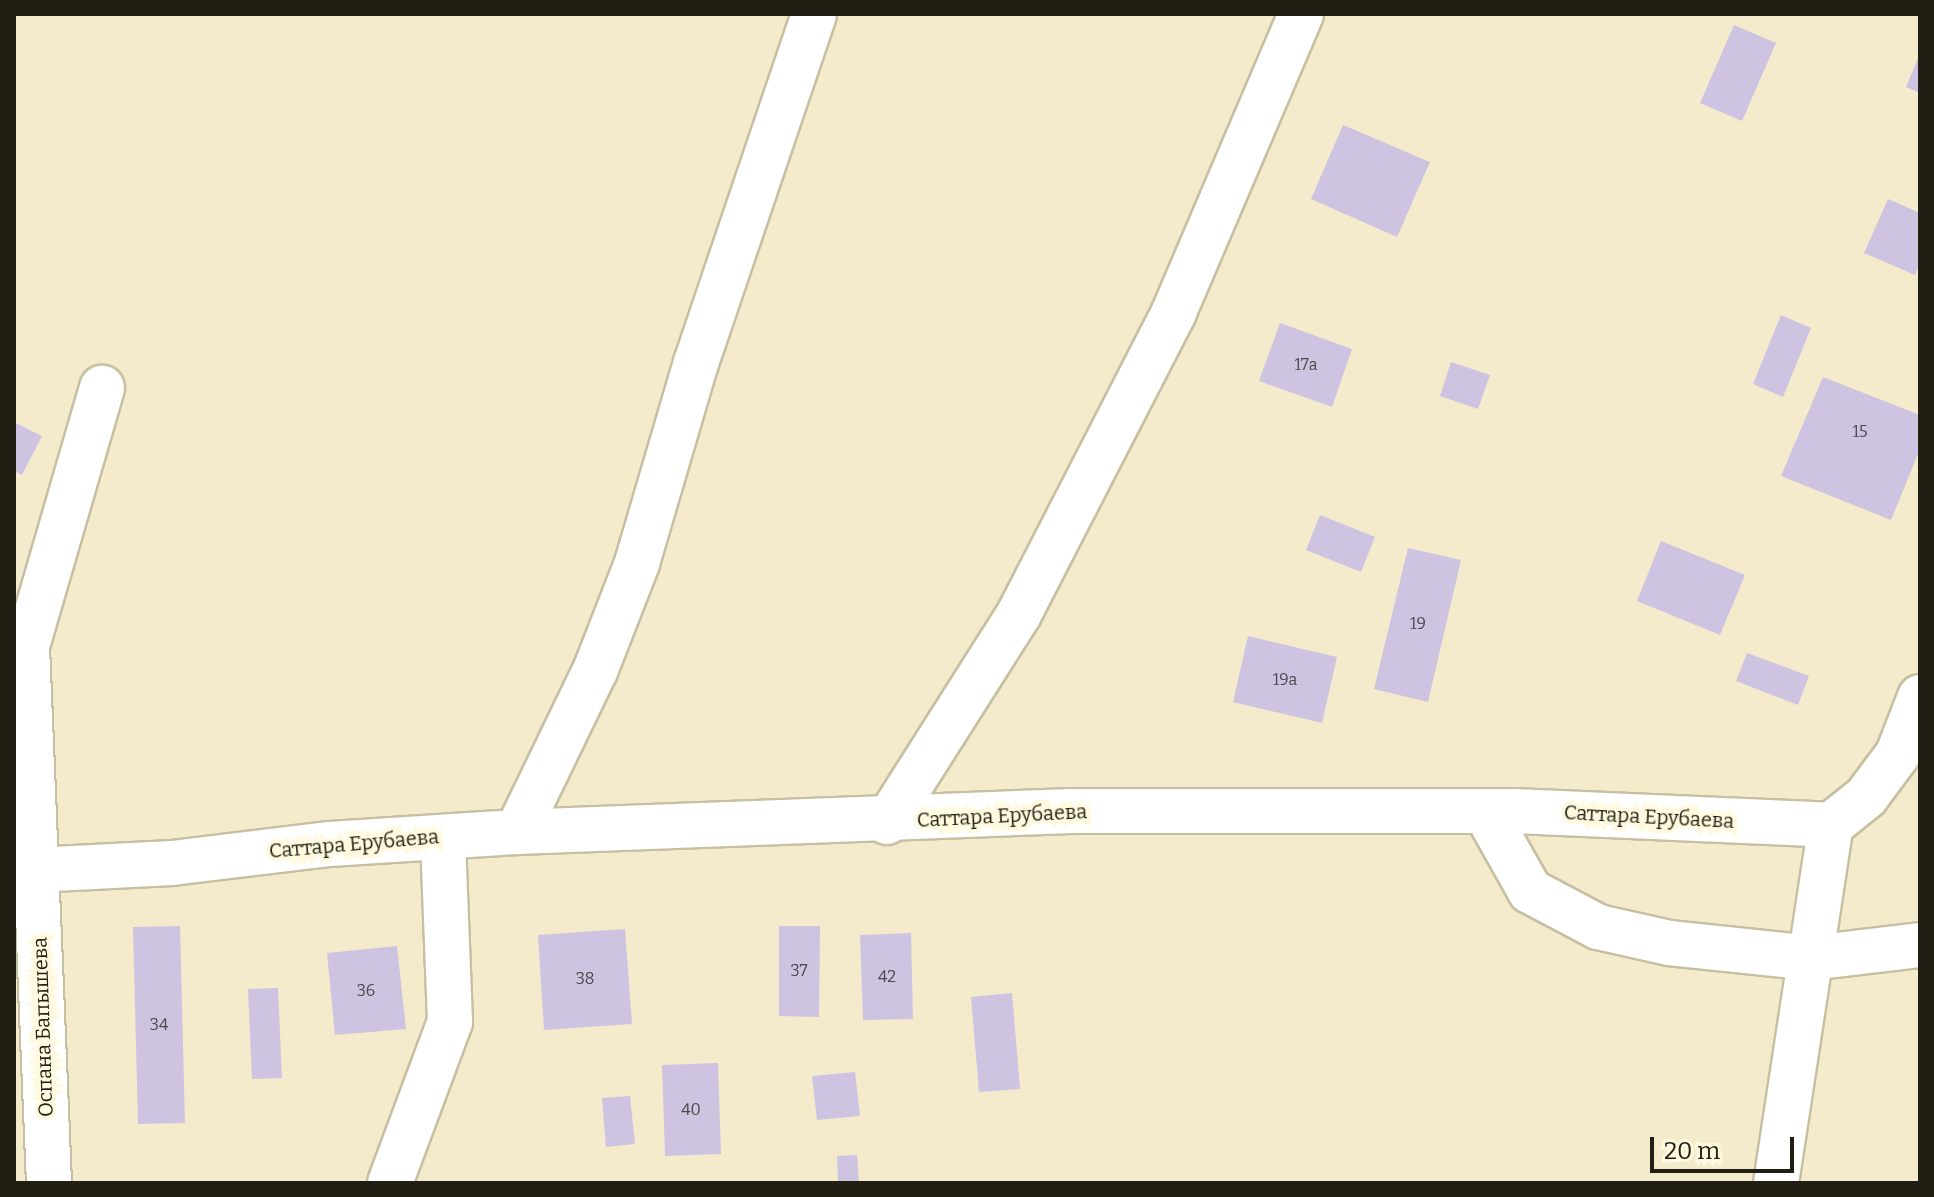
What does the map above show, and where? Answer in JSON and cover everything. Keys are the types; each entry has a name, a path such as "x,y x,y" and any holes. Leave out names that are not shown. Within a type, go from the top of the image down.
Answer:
{"street":[{"path":"517,832 595,671 637,563 696,363 814,14"},
{"path":"887,822 1019,614 1174,312 1301,14"},
{"name":"Оспана Бапышева","path":"49,1183 25,871 27,646 102,388"},
{"path":"1776,1183 1831,825 1866,797 1898,754 1920,697"},
{"name":"Саттара Ерубаева","path":"25,871 517,832 887,822 1071,811 1485,811 1831,825"},
{"path":"1485,811 1530,891 1598,927 1669,943 1811,958 1920,945"},
{"path":"390,1183 450,1022 443,837"}],"building":[{"path":"1734,25 1776,43 1742,121 1700,103"},
{"path":"1920,53 1920,93 1906,87"},
{"path":"1343,125 1430,162 1397,237 1311,199"},
{"path":"1888,199 1920,213 1920,263 1915,275 1864,253"},
{"path":"1781,315 1811,328 1783,397 1753,384"},
{"path":"1280,323 1352,349 1332,407 1259,381"},
{"path":"1451,362 1490,375 1478,409 1440,396"},
{"path":"1823,377 1920,415 1920,449 1891,520 1781,476"},
{"path":"14,422 42,436 22,475 14,471"},
{"path":"1320,515 1375,537 1361,572 1306,550"},
{"path":"1661,541 1745,575 1720,635 1637,601"},
{"path":"1408,548 1461,560 1428,702 1374,689"},
{"path":"1248,636 1337,657 1322,723 1233,702"},
{"path":"1747,653 1809,676 1798,705 1736,681"},
{"path":"180,926 185,1123 138,1124 133,927"},
{"path":"779,926 820,926 819,1017 779,1016"},
{"path":"625,929 632,1024 544,1030 538,935"},
{"path":"911,933 913,1019 863,1020 860,935"},
{"path":"397,946 406,1029 335,1035 327,953"},
{"path":"278,988 282,1078 252,1079 248,989"},
{"path":"1012,993 1020,1089 979,1092 971,997"},
{"path":"718,1063 721,1154 665,1156 662,1065"},
{"path":"855,1072 860,1116 817,1120 812,1076"},
{"path":"630,1096 635,1144 606,1147 602,1098"},
{"path":"857,1155 859,1183 838,1183 837,1156"}]}
